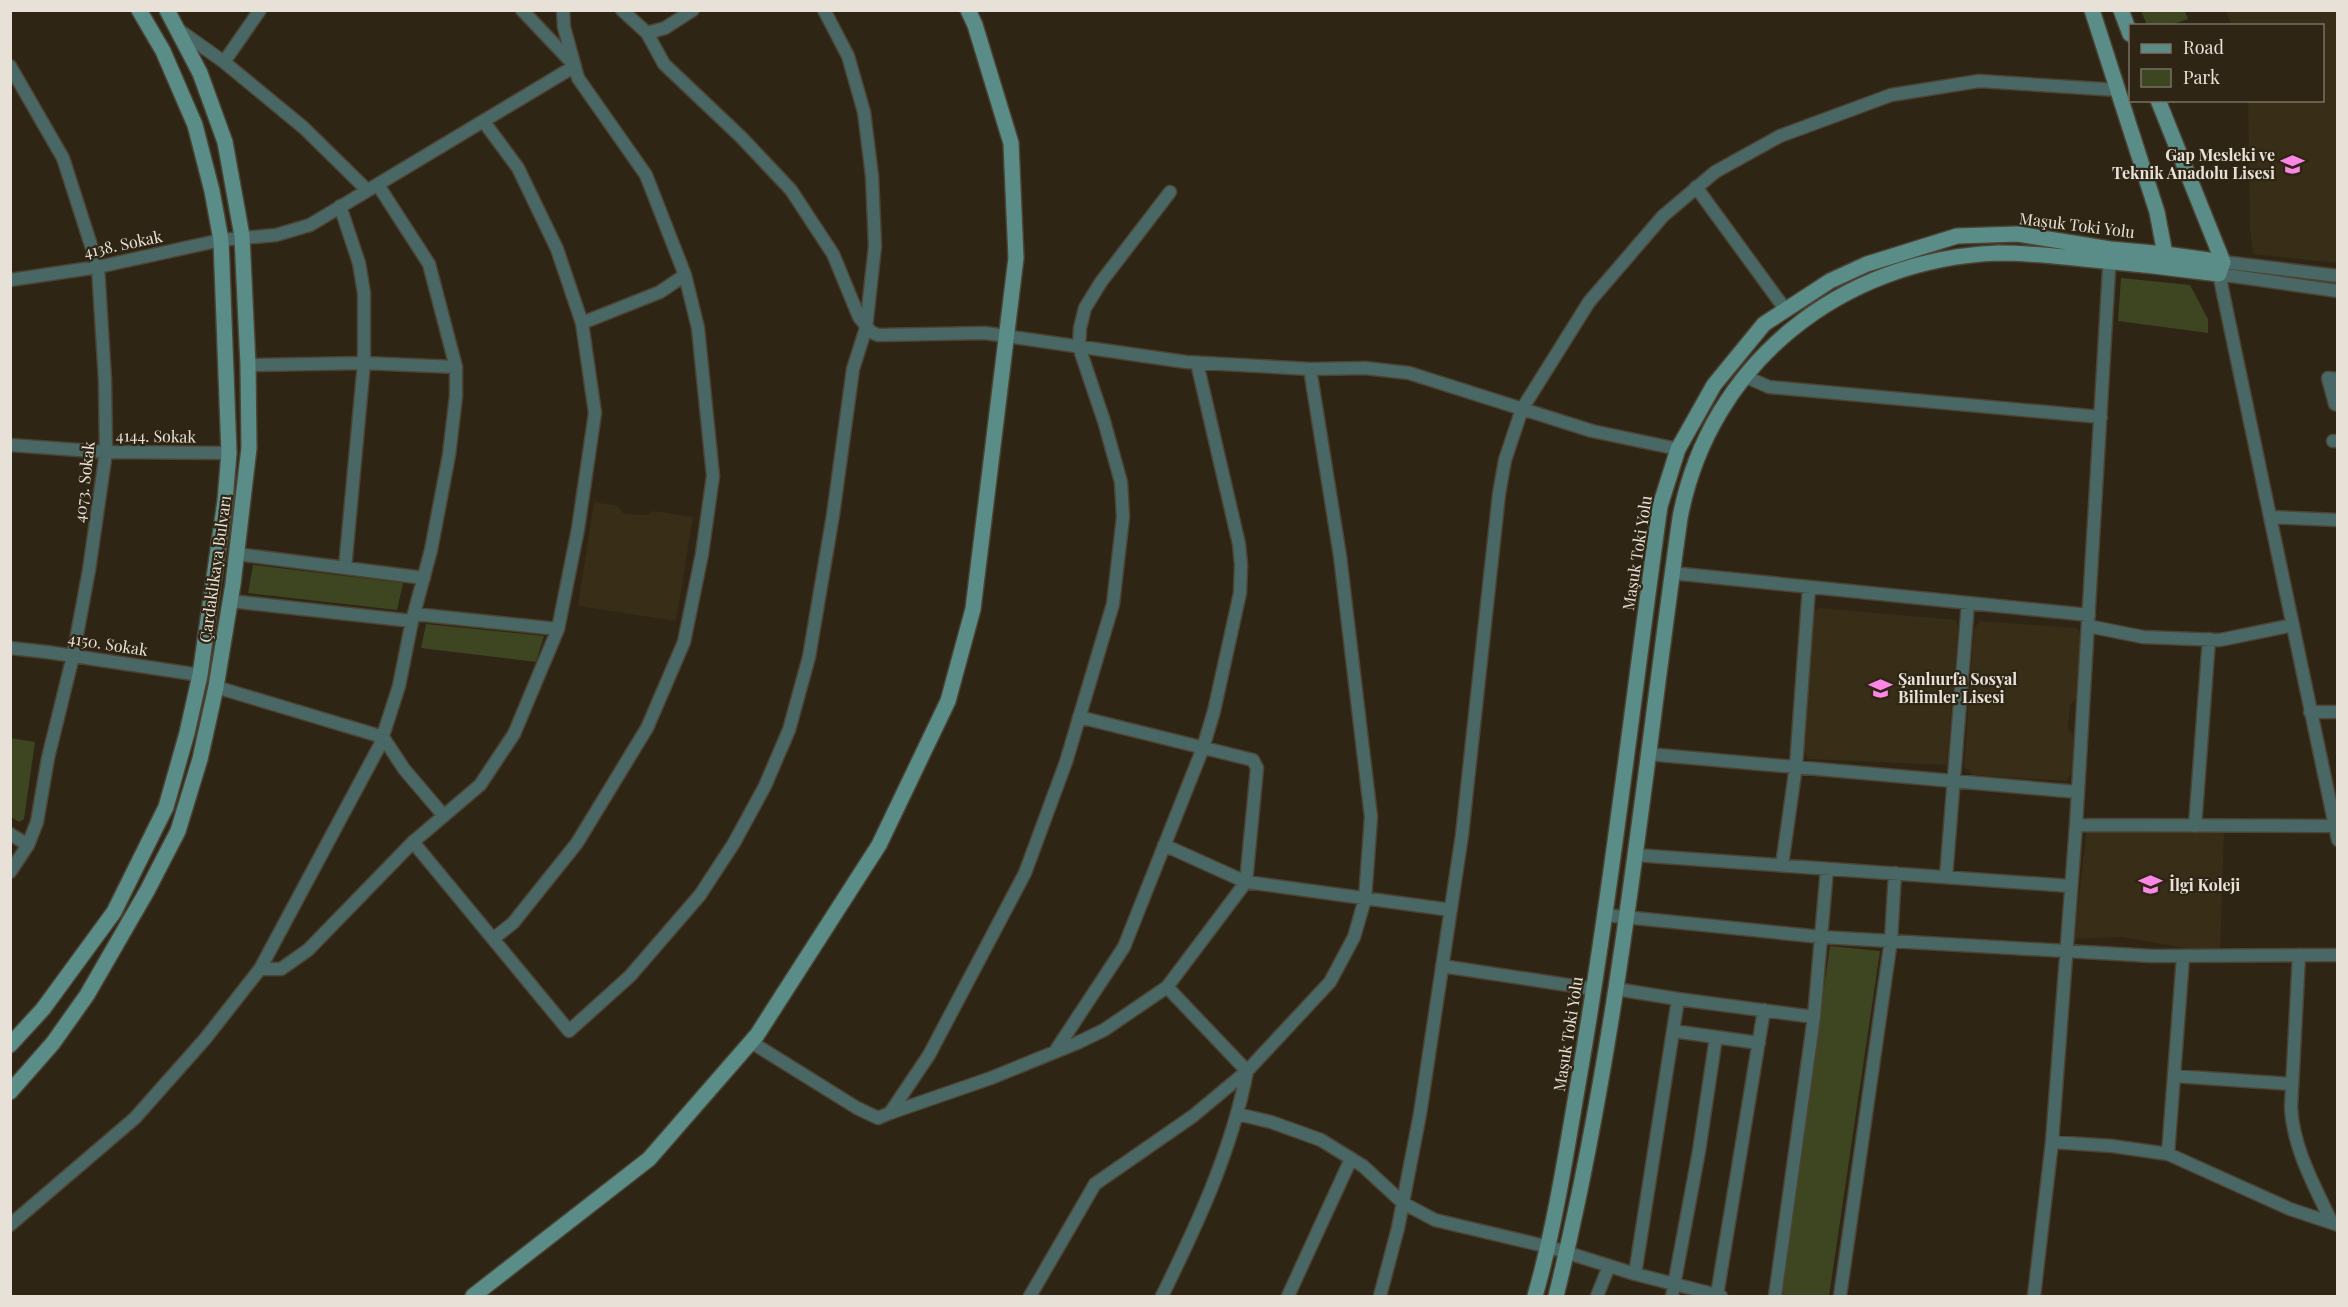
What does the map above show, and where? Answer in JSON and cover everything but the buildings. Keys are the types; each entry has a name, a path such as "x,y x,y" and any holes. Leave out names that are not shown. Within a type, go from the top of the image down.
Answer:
{"main road":[{"name":"Çardaklıkaya Bulvarı","path":"10,1045 42,1009 114,912 166,807 187,733 200,675 225,501 229,453 221,240 212,191 195,125 163,51 139,10"},
{"name":"Çardaklıkaya Bulvarı","path":"10,1092 53,1044 87,995 147,891 178,831 200,759 216,687 237,554 249,448 242,237 225,142 200,73 167,10"},
{"path":"473,1296 649,1159 751,1042 879,845 948,701 973,609 1016,258 1011,143 975,25 968,10"},
{"path":"2092,10 2157,212 2165,254 2175,269"},
{"path":"2121,10 2129,31"},
{"path":"1556,1296 1587,1163 1616,989 1685,491 1715,418 1744,376 1789,331 1833,300 1888,274 1930,261 1998,254 2110,255 2175,269 2221,268 2159,102"},
{"name":"Maşuk Toki Yolu","path":"1535,1296 1549,1247 1594,989 1660,506 1678,449 1714,385 1764,324 1830,281 1867,264 1957,236 2018,234 2110,255 2165,254 2221,268"}],"street":[{"path":"224,62 260,10"},
{"path":"522,10 575,66"},
{"path":"493,939 513,922 577,843 647,728 684,642 702,554 713,476 698,328 685,275 646,174 578,78 564,27 562,10"},
{"path":"621,10 647,33 664,64 741,137 791,190 833,254 854,307 866,328 878,335 985,333 1197,363 1310,369 1365,368 1409,373 1466,389 1592,431 1678,449"},
{"path":"647,33 665,28 693,10"},
{"path":"413,842 568,1031 630,976 700,895 734,843 765,786 789,730 809,657 833,515 853,369 866,328 875,246 872,176 864,112 848,56 824,10"},
{"path":"10,1226 135,1118 205,1039 260,969 336,831 383,737 399,686 413,617 431,550 449,455 456,396 456,367 429,264 372,187 224,62 177,29"},
{"name":"4073. Sokak","path":"10,66 63,158 98,267 105,380 106,452 89,570 73,656 48,758 37,822 28,845 10,872"},
{"name":"4138. Sokak","path":"10,280 98,267 221,240 276,234 310,225 575,66"},
{"path":"1380,1296 1388,1273 1420,1114 1465,812 1499,494 1505,460 1522,409 1589,302 1663,216 1715,172 1780,135 1891,95 1979,81 2118,90"},
{"path":"260,969 281,969 308,951 413,842 480,784 514,734 558,629 578,529 594,413 582,323 557,249 518,168 484,122"},
{"path":"1696,187 1785,309"},
{"path":"890,1113 929,1055 1024,873 1066,762 1113,604 1123,518 1121,482 1078,347 1080,328 1085,308 1101,282 1170,192"},
{"path":"340,206 359,263 364,293 364,363 345,568"},
{"path":"2034,1296 2052,1142 2067,951 2110,255"},
{"path":"2221,268 2337,840"},
{"name":"Maşuk Toki Yolu","path":"2221,268 2337,276"},
{"name":"Maşuk Toki Yolu","path":"2221,268 2337,291"},
{"path":"582,323 660,292 685,275"},
{"path":"248,365 364,363 456,367"},
{"path":"1056,1050 1124,947 1203,748 1214,711 1240,593 1239,544 1197,363"},
{"path":"1030,1296 1095,1184 1193,1116 1247,1071 1330,982 1354,937 1365,899 1371,818 1340,556 1310,369"},
{"path":"1744,376 1769,387 2101,417"},
{"path":"2337,379 2328,378 2337,405"},
{"name":"4144. Sokak","path":"10,445 106,452 229,453"},
{"path":"2271,517 2337,520"},
{"path":"237,554 424,578"},
{"path":"1672,573 1968,603 2089,621 2143,637 2220,640 2293,625"},
{"path":"1782,865 1796,766 1809,587"},
{"path":"230,601 558,629"},
{"path":"1946,877 1968,603"},
{"path":"2195,826 2209,639"},
{"name":"4150. Sokak","path":"10,648 200,675"},
{"path":"216,687 383,737 404,770 444,816"},
{"path":"2310,712 2337,712"},
{"path":"751,1042 857,1108 878,1118 991,1078 1104,1030 1167,987 1246,882 1257,768 1252,760 1079,717"},
{"path":"1647,754 2078,792"},
{"path":"2076,825 2335,826"},
{"path":"10,834 28,845"},
{"path":"1164,845 1246,882 1450,910"},
{"path":"1635,855 2070,886"},
{"path":"1775,1296 1814,1017 1827,869"},
{"path":"1840,1296 1891,940 1895,873"},
{"path":"1605,915 1821,937 2067,951 2183,957 2337,955"},
{"path":"2299,955 2292,1128 2304,1162 2335,1224"},
{"path":"2168,1154 2183,957"},
{"path":"1442,966 1594,989"},
{"path":"1167,987 1247,1071"},
{"path":"1616,989 1814,1017"},
{"path":"1635,1274 1678,999"},
{"path":"1237,1114 1271,1122 1321,1140 1363,1166 1403,1203 1435,1220 1549,1247 1635,1274 1673,1290 1719,1296 1764,1010"},
{"path":"1673,1031 1759,1043"},
{"path":"1673,1290 1699,1151 1716,1037"},
{"path":"1162,1296 1192,1236 1237,1114 1247,1071"},
{"path":"2174,1076 2292,1084"},
{"path":"2052,1142 2112,1146 2168,1154 2290,1209 2335,1224"},
{"path":"1288,1296 1351,1159"},
{"path":"1597,1296 1609,1266"}],"shaded area":[{"name":"Gap Mesleki ve Teknik Anadolu Lisesi","path":"2226,11 2337,11 2337,263 2253,254 2250,227 2248,102 2324,102 2324,24 2232,24"},
{"path":"594,502 618,506 624,514 647,515 653,511 693,517 676,621 578,606"},
{"name":"Şanlıurfa Sosyal Bilimler Lisesi","path":"1820,608 1956,620 1958,627 1947,765 1808,759 1802,749 1811,613"},
{"path":"1980,621 2076,628 2082,633 2078,697 2070,705 2068,728 2073,735 2073,772 2066,781 1973,775 1964,767 1974,629"},
{"name":"İlgi Koleji","path":"2087,826 2224,833 2220,954 2122,937 2074,939"}],"green space":[{"path":"2141,11 2185,11 2188,19 2174,24 2147,24"},
{"path":"2121,278 2190,285 2208,319 2208,333 2118,321"},
{"path":"253,565 403,583 397,610 248,593"},
{"path":"426,624 544,636 536,662 421,648"},
{"path":"10,738 35,742 24,819 19,822 11,817"},
{"path":"1830,946 1880,951 1829,1296 1780,1296"}],"place":[{"name":"Gap Mesleki ve Teknik Anadolu Lisesi","path":"2293,164"},
{"name":"Şanlıurfa Sosyal Bilimler Lisesi","path":"1880,688"},
{"name":"İlgi Koleji","path":"2151,885"}]}
